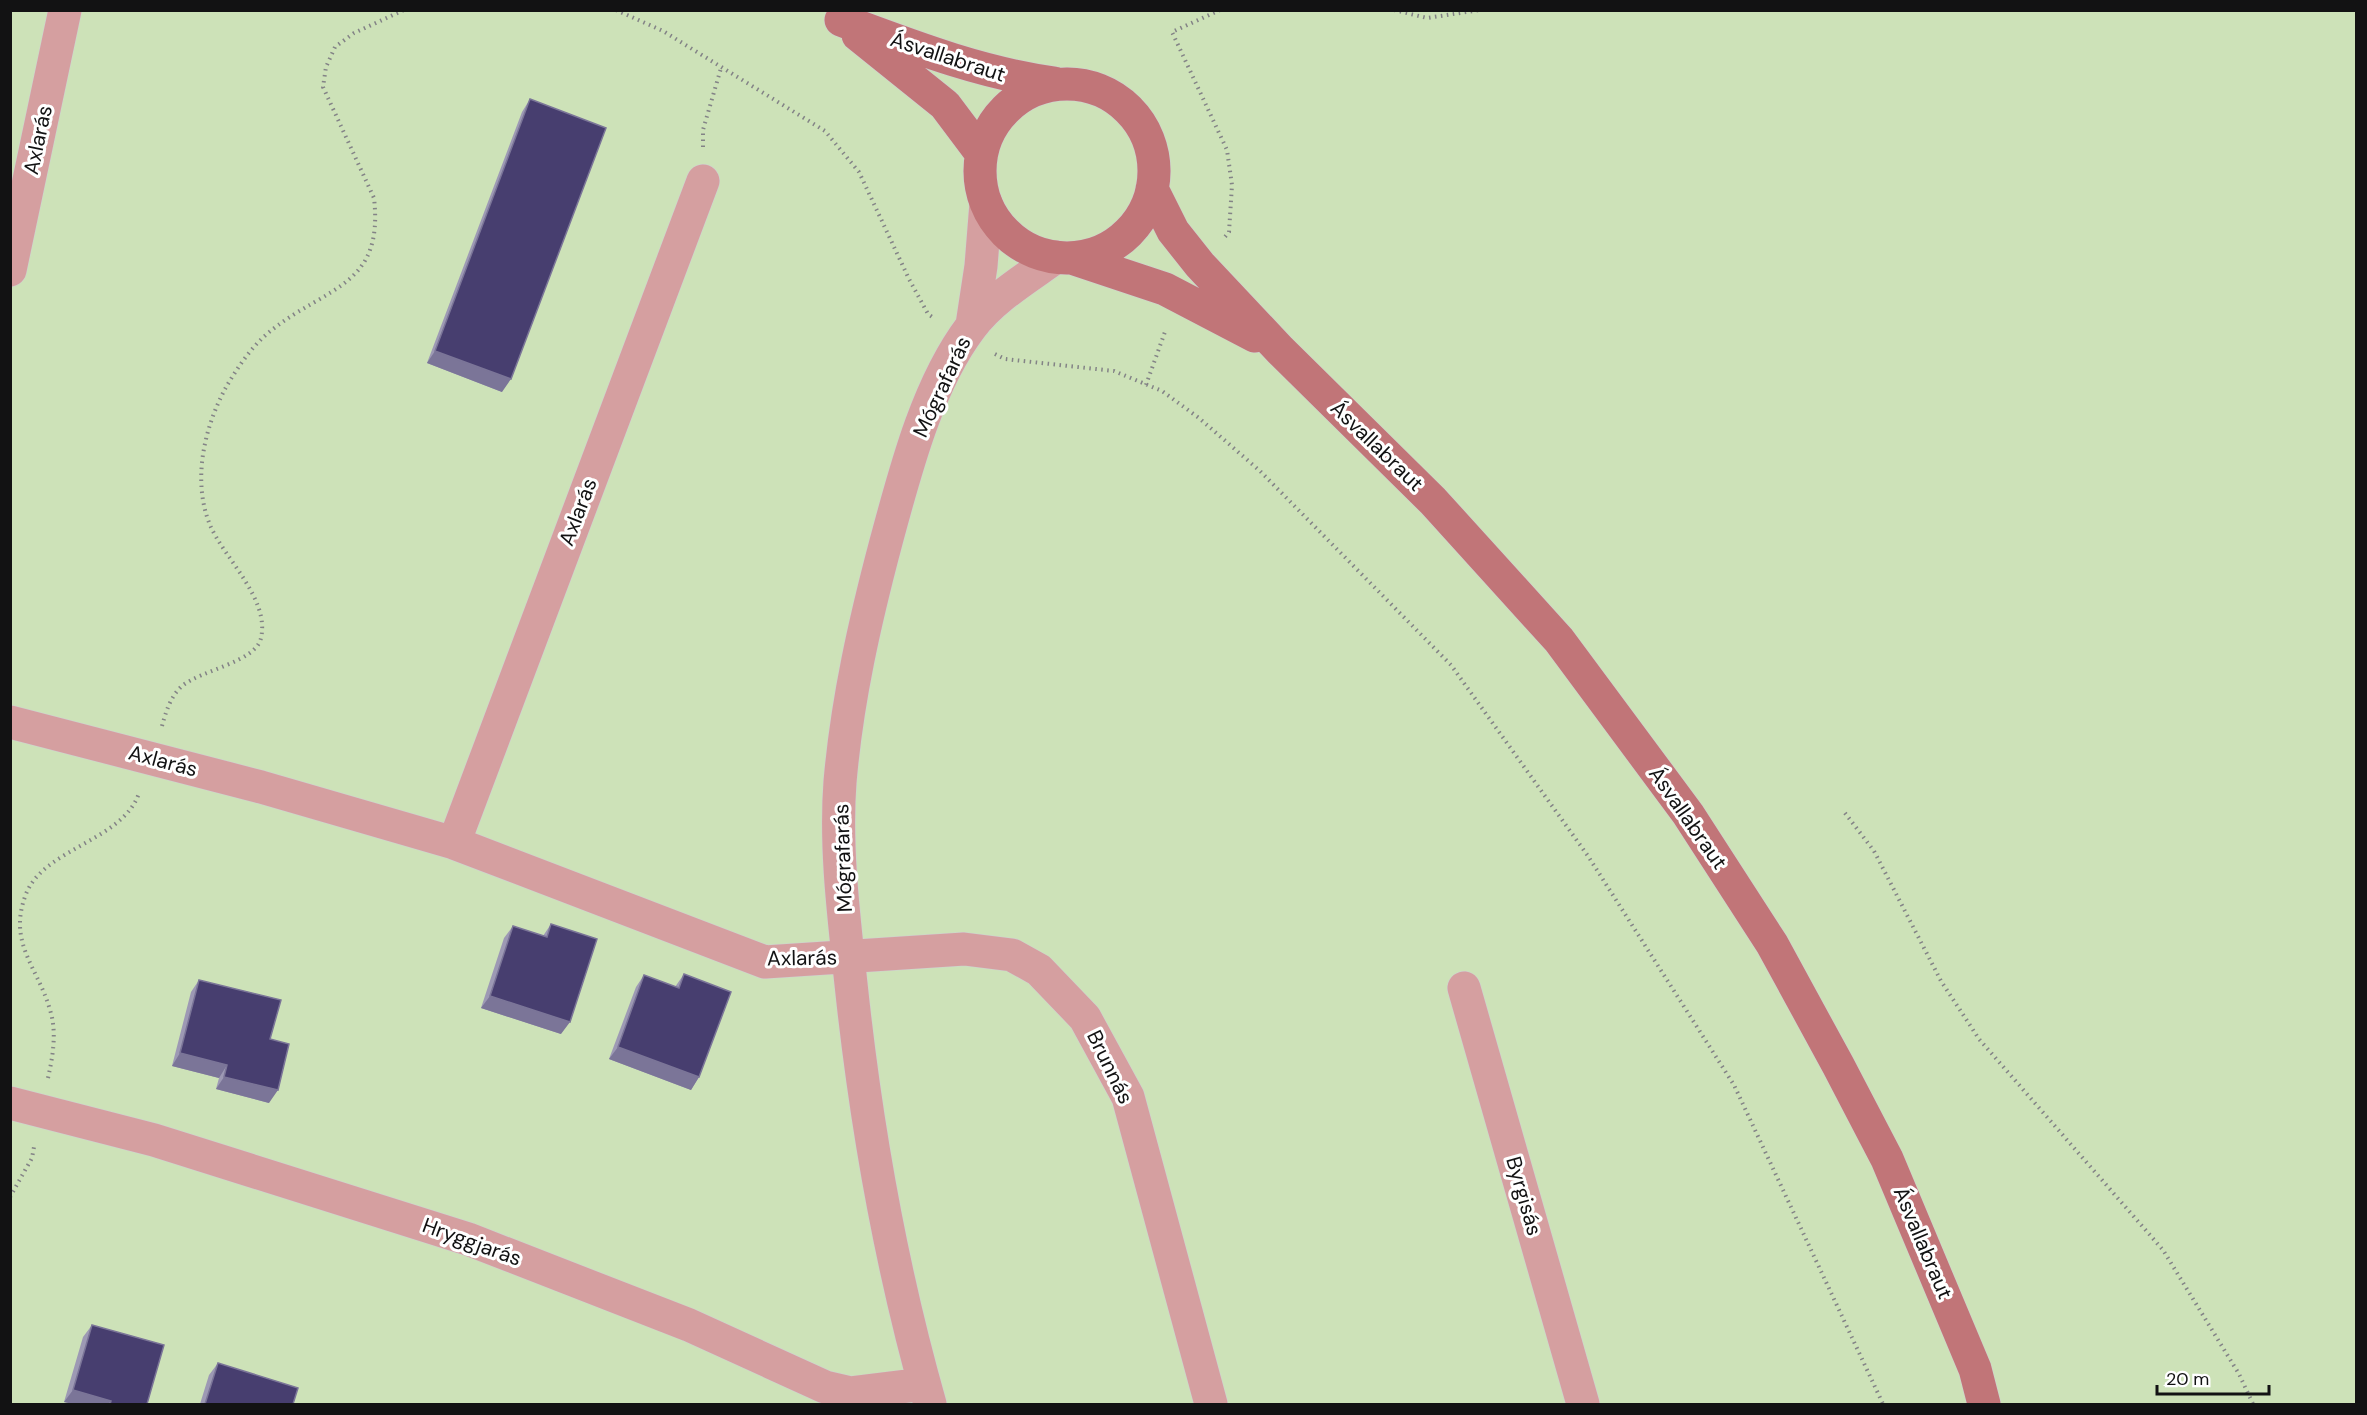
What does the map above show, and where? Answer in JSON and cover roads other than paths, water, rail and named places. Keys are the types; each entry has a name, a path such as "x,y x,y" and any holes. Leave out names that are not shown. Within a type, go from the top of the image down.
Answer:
{"main road":[{"name":"Ásvallabraut","path":"833,15 969,65 1012,77 1058,84"},
{"name":"Ásvallabraut","path":"833,15 883,58 938,99 981,153"},
{"path":"1058,84 1086,85 1110,95 1132,113 1146,136 1154,162 1152,189 1144,211 1131,229 1114,244 1094,253 1064,257 1034,251 1013,240 997,223 986,203 980,178 981,153 991,127 1008,106 1032,91 1058,84"},
{"name":"Ásvallabraut","path":"1152,189 1170,225 1189,253 1280,350 1433,501 1559,640 1688,814 1772,944 1838,1065 1887,1159 1976,1369 1998,1404"},
{"name":"Ásvallabraut","path":"1064,257 1165,289 1280,350"},
{"name":"Ásvallabraut","path":"1976,1369 1984,1404"}],"street":[{"name":"Axlarás","path":"10,270 65,10"},
{"name":"Axlarás","path":"454,843 703,181"},
{"name":"Mógrafarás","path":"927,1394 883,1205 861,1076 841,873 840,786 850,695 903,480 933,398 967,332 981,266 986,203"},
{"name":"Mógrafarás","path":"967,332 992,305 1064,257"},
{"name":"Axlarás","path":"10,722 151,758 454,843 765,963 848,957"},
{"name":"Brunnás","path":"848,957 964,949 1012,955 1039,970 1085,1018 1128,1097 1211,1404"},
{"name":"Byrgisás","path":"1464,988 1583,1404"},
{"name":"Hryggjarás","path":"10,1102 154,1140 468,1239 689,1324 825,1387 851,1393 927,1394"}]}
